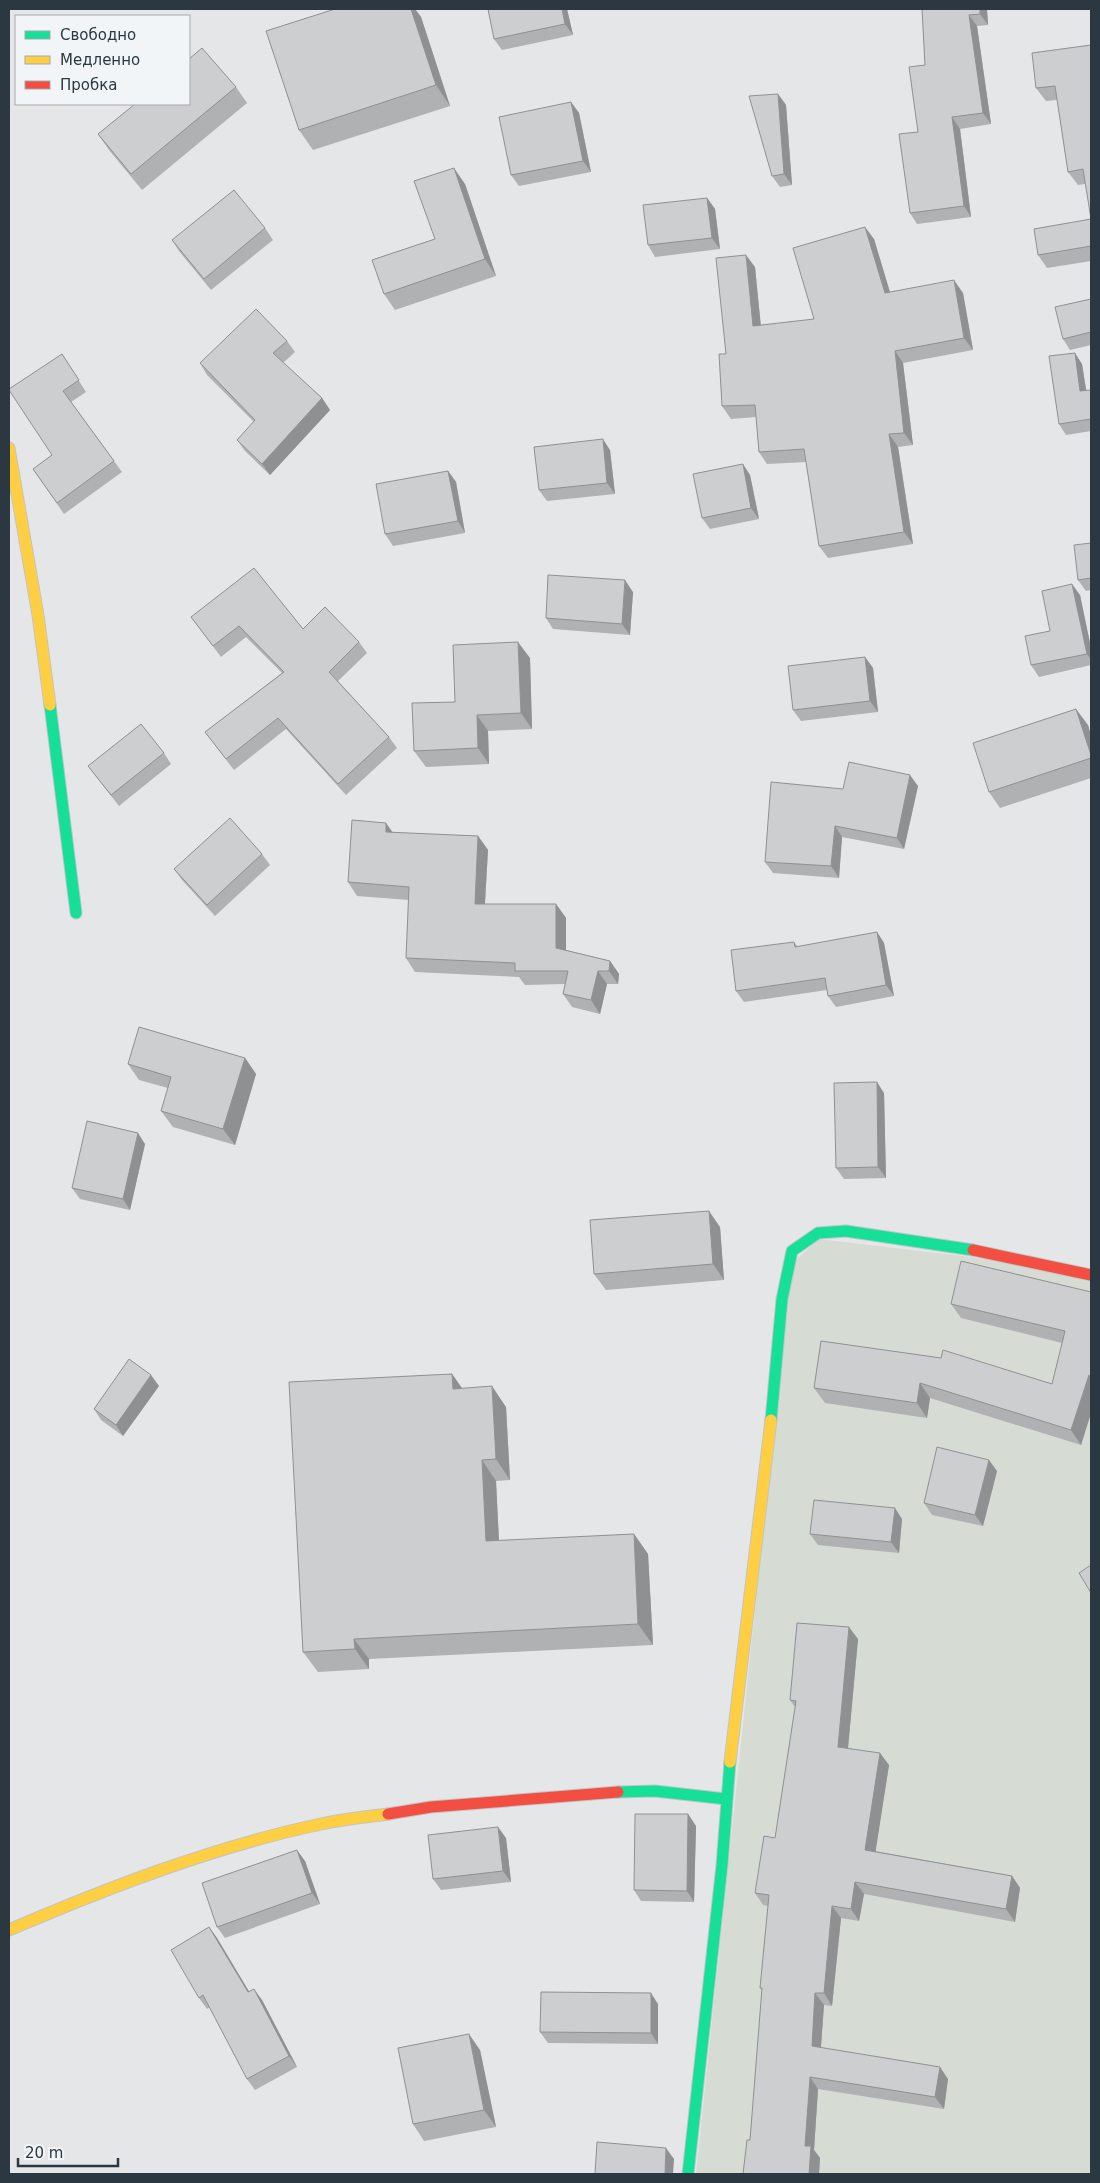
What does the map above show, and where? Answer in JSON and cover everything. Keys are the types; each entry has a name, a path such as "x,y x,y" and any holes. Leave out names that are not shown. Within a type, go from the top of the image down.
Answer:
{"street":[{"path":"9,448 38,615 76,913"},
{"path":"688,2174 722,1865 726,1799 769,1438 782,1299 792,1251 818,1233 846,1231 976,1250 1091,1274"},
{"path":"9,1930 49,1913 217,1851 321,1824 431,1807 612,1792 656,1791 726,1799"}],"shaded area":[{"path":"818,1239 1091,1271 1091,2174 696,2174 791,1265"}],"building":[{"path":"335,9 411,9 436,85 299,130 266,31"},
{"path":"488,9 562,9 565,24 494,39"},
{"path":"922,9 980,9 980,14 969,15 983,113 952,117 964,206 910,213 899,134 918,132 909,67 925,65"},
{"path":"1091,45 1091,219 1083,169 1068,172 1055,86 1036,88 1032,53"},
{"path":"202,48 236,87 131,174 98,134 134,105 190,105 190,58"},
{"path":"778,94 784,174 772,176 749,96"},
{"path":"571,102 583,161 511,175 499,117"},
{"path":"454,168 485,259 384,294 372,260 435,239 414,181"},
{"path":"234,190 265,228 204,279 172,240"},
{"path":"707,198 712,238 648,245 643,205"},
{"path":"1091,219 1091,246 1038,255 1034,229"},
{"path":"865,227 885,293 954,280 964,338 895,351 904,433 889,434 904,532 819,546 804,449 759,452 755,405 722,406 719,354 726,354 716,258 746,255 753,326 814,319 793,248"},
{"path":"1091,299 1091,332 1063,339 1055,307"},
{"path":"256,309 287,341 273,353 322,398 262,464 237,440 255,420 200,363"},
{"path":"1075,353 1080,391 1091,390 1091,419 1059,424 1049,356"},
{"path":"62,354 79,380 63,391 114,461 57,503 33,469 52,455 9,389"},
{"path":"603,439 607,483 539,490 534,447"},
{"path":"743,464 751,508 702,518 693,474"},
{"path":"448,471 458,521 385,534 376,484"},
{"path":"1091,543 1091,578 1078,580 1074,545"},
{"path":"254,568 303,629 325,607 359,642 329,672 389,737 338,784 278,718 226,759 205,732 284,672 239,626 213,646 191,617"},
{"path":"548,575 625,580 622,624 546,618"},
{"path":"1072,584 1087,654 1031,665 1025,636 1050,631 1042,591"},
{"path":"518,642 521,713 477,715 478,748 414,751 412,703 455,702 453,645"},
{"path":"865,657 870,701 793,710 788,666"},
{"path":"1076,709 1091,758 989,792 973,743"},
{"path":"141,724 164,753 111,795 88,766"},
{"path":"849,762 910,775 897,838 835,826 831,866 765,862 771,782 843,789"},
{"path":"230,818 262,854 207,905 174,869"},
{"path":"352,820 386,823 386,832 478,836 475,904 556,904 556,948 610,961 609,971 598,971 591,1000 563,994 568,971 515,971 515,963 406,958 409,887 348,882"},
{"path":"877,932 886,985 828,996 825,978 736,991 731,950 794,942 795,947"},
{"path":"139,1027 245,1058 223,1129 161,1111 171,1077 128,1064"},
{"path":"877,1082 878,1167 836,1168 834,1083"},
{"path":"87,1121 138,1133 123,1199 72,1188"},
{"path":"709,1211 713,1264 594,1274 590,1220"},
{"path":"961,1261 1091,1292 1091,1379 1089,1375 1071,1430 920,1383 917,1403 814,1388 821,1341 941,1358 943,1350 1052,1384 1065,1331 951,1304"},
{"path":"129,1359 151,1375 116,1425 94,1409"},
{"path":"452,1374 453,1389 492,1386 496,1459 482,1460 486,1541 634,1534 638,1624 354,1639 355,1649 303,1652 289,1382"},
{"path":"937,1447 989,1460 975,1515 924,1503"},
{"path":"814,1500 895,1508 891,1542 810,1534"},
{"path":"1091,1565 1091,1593 1079,1573"},
{"path":"797,1623 849,1627 838,1747 880,1753 865,1850 1012,1876 1006,1909 855,1882 851,1909 832,1906 824,1993 815,1993 812,2046 940,2067 935,2097 810,2077 805,2146 811,2146 809,2174 743,2174 747,2140 750,2140 762,1988 760,1988 769,1895 755,1893 764,1836 775,1838 796,1701 790,1700"},
{"path":"635,1814 688,1814 687,1891 634,1890"},
{"path":"498,1827 503,1871 433,1879 428,1835"},
{"path":"297,1850 312,1893 217,1927 202,1883"},
{"path":"209,1927 248,1992 254,1989 289,2056 247,2079 203,1995 199,1998 171,1950"},
{"path":"541,1992 651,1993 651,2033 540,2032"},
{"path":"469,2034 484,2110 413,2124 398,2048"},
{"path":"597,2142 666,2148 665,2174 595,2174"}],"traffic: fast":[{"path":"50,705 76,913"},
{"path":"771,1420 782,1299 792,1251 818,1233 846,1231 973,1250"},
{"path":"688,2174 722,1865 730,1762"},
{"path":"618,1792 655,1791 726,1799"}],"traffic: slow":[{"path":"9,448 38,615 50,705"},
{"path":"730,1762 771,1420"},
{"path":"9,1930 123,1884 202,1856 281,1833 329,1822 388,1814"}],"traffic: jam":[{"path":"973,1250 1091,1275"},
{"path":"388,1814 431,1807 618,1792"}]}
